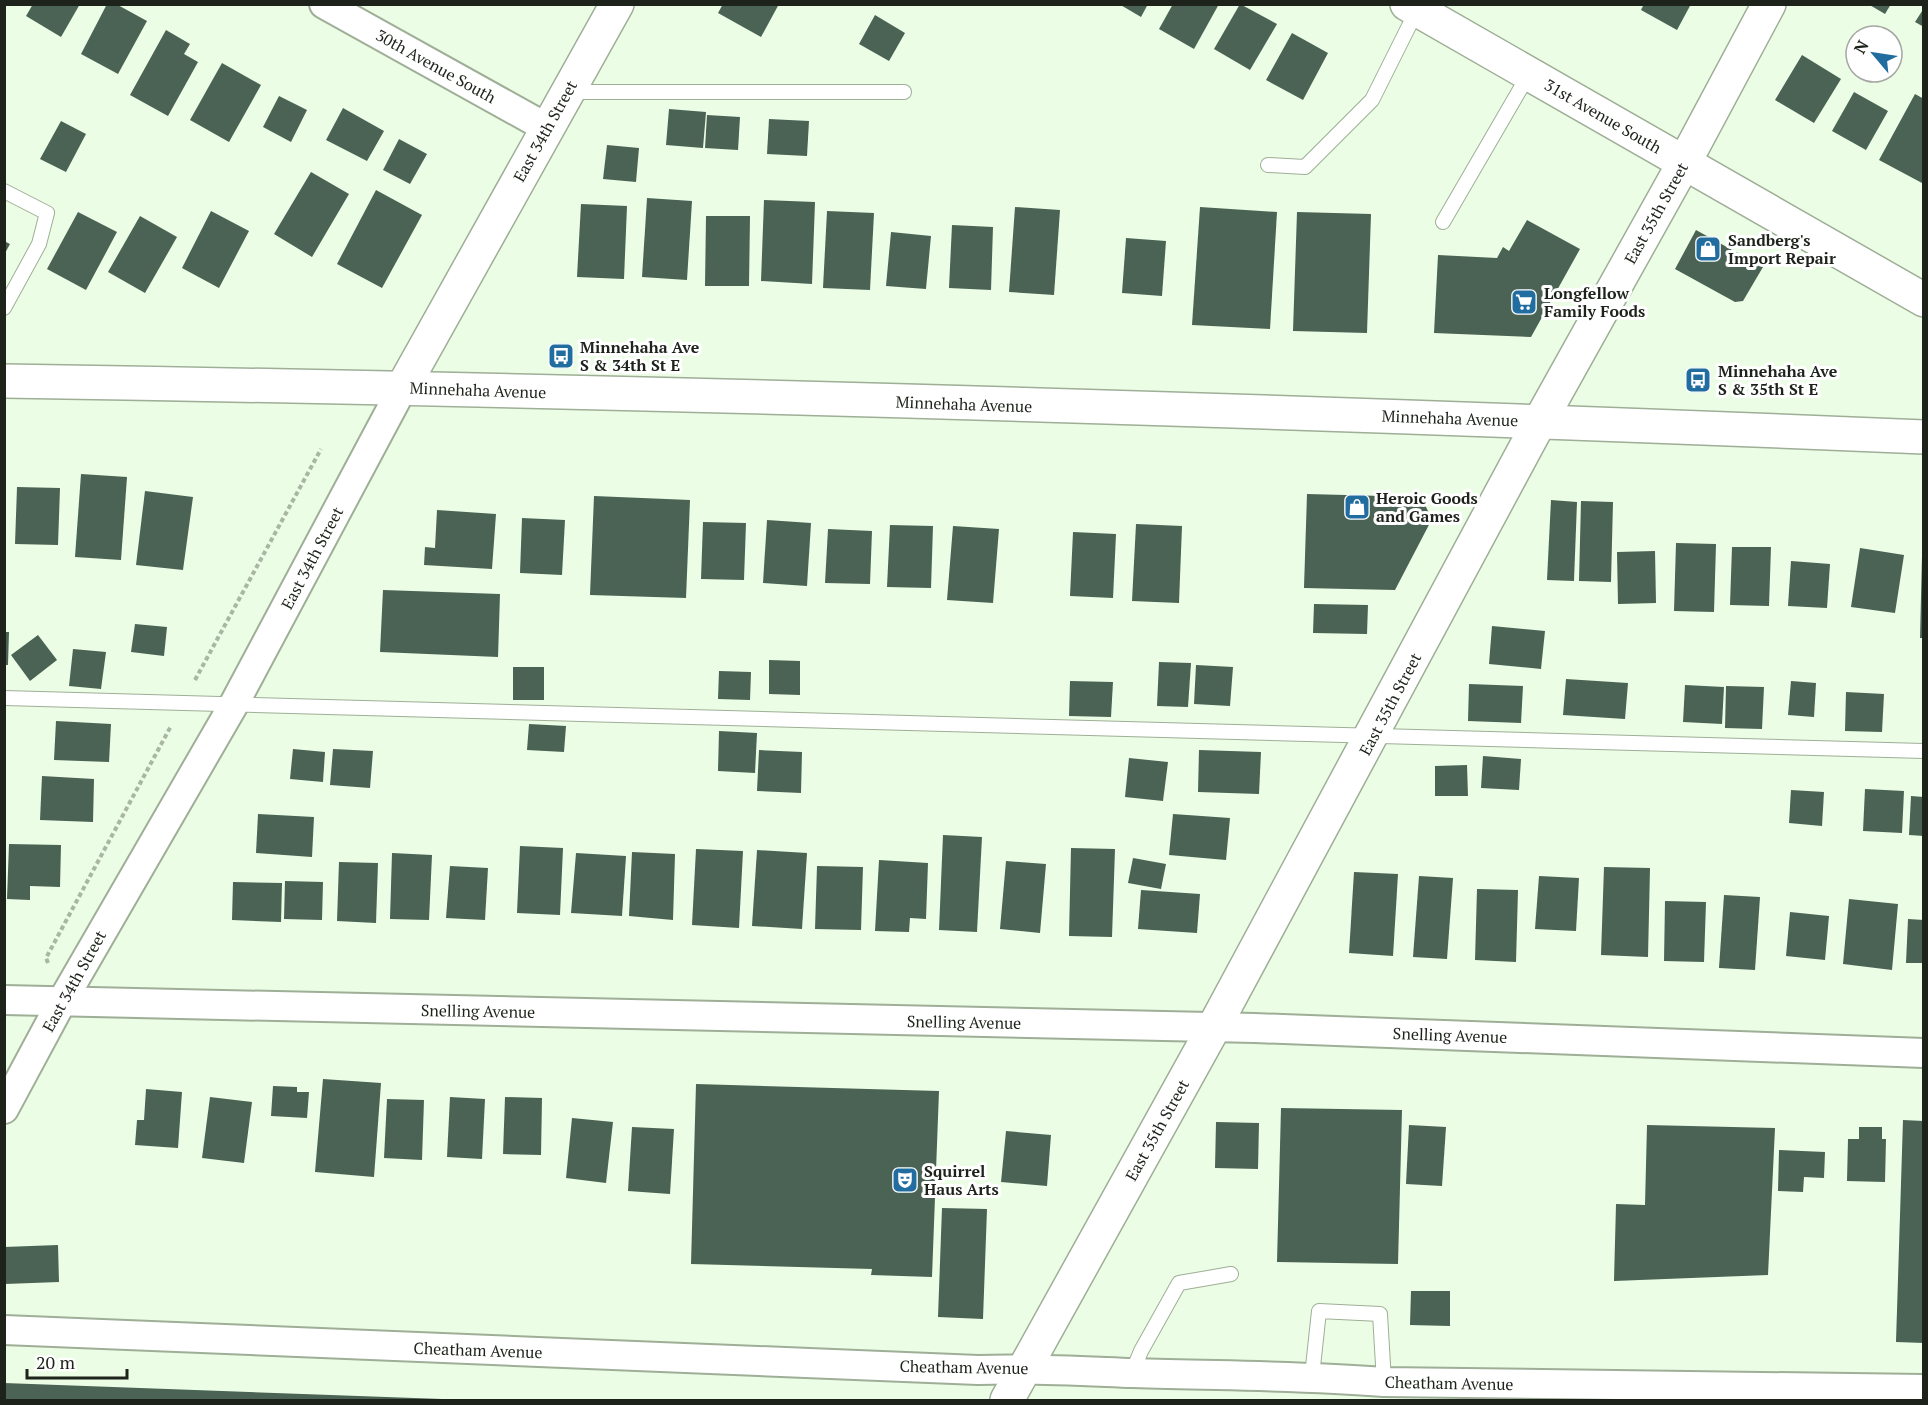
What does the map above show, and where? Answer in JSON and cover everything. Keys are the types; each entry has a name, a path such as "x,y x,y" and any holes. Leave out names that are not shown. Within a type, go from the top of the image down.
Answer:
{"street":[{"name":"30th Avenue South","path":"324,4 547,128"},
{"name":"East 34th Street","path":"4,1109 61,1003 234,704 403,387 617,4"},
{"name":"East 35th Street","path":"1007,1401 1215,1027 1540,421 1684,163 1769,4"},
{"name":"31st Avenue South","path":"1412,7 1923,300"},
{"name":"Minnehaha Avenue","path":"4,381 403,387 1540,421 1923,437"},
{"name":"Snelling Avenue","path":"4,1000 1215,1027 1923,1053"},
{"name":"Cheatham Avenue","path":"4,1330 978,1370 1025,1368 1132,1373 1311,1376 1384,1382 1923,1389"}],"lane":[{"path":"1268,165 1305,167 1372,100 1412,7"},
{"path":"1443,222 1529,74"},
{"path":"567,92 904,92"},
{"path":"4,191 47,213 39,244 4,308"},
{"path":"4,698 1372,738 1923,751"},
{"path":"1132,1373 1141,1351 1179,1283 1231,1274"},
{"path":"1311,1376 1319,1311 1380,1314 1384,1382"}],"building":[{"path":"33,4 80,4 61,37 26,16"},
{"path":"107,4 116,4 147,21 118,74 81,54"},
{"path":"723,4 779,4 761,37 718,13"},
{"path":"1119,4 1148,4 1141,17"},
{"path":"1173,4 1219,4 1194,49 1159,29"},
{"path":"1240,4 1277,24 1250,70 1214,49"},
{"path":"1644,4 1691,4 1677,30 1641,10"},
{"path":"1868,4 1891,4 1885,14"},
{"path":"1924,8 1924,27 1915,22"},
{"path":"875,15 905,33 889,61 859,44"},
{"path":"166,30 190,44 184,54 198,62 168,116 130,95"},
{"path":"1292,33 1328,53 1303,100 1266,80"},
{"path":"1802,55 1841,79 1814,123 1775,100"},
{"path":"222,63 261,85 229,142 190,120"},
{"path":"1854,92 1888,111 1866,150 1832,131"},
{"path":"1915,94 1924,99 1922,183 1879,160"},
{"path":"279,96 307,110 291,142 263,127"},
{"path":"343,108 384,131 367,161 326,140"},
{"path":"669,109 706,112 703,148 666,145"},
{"path":"707,115 740,117 738,150 705,148"},
{"path":"769,119 809,121 807,156 767,154"},
{"path":"61,121 86,134 66,172 40,159"},
{"path":"399,139 427,154 410,184 383,170"},
{"path":"607,145 639,148 636,182 603,179"},
{"path":"311,172 349,194 312,257 274,234"},
{"path":"376,190 422,215 382,288 337,264"},
{"path":"647,198 692,201 687,280 642,277"},
{"path":"764,200 815,202 812,284 761,281"},
{"path":"581,204 627,206 624,279 577,277"},
{"path":"1015,207 1060,210 1054,295 1009,292"},
{"path":"1200,207 1277,212 1270,329 1192,325"},
{"path":"211,211 249,231 219,288 182,268"},
{"path":"827,211 874,213 870,290 823,288"},
{"path":"78,212 117,232 86,290 47,269"},
{"path":"1297,212 1371,214 1367,333 1293,331"},
{"path":"140,216 177,237 145,293 108,272"},
{"path":"706,216 750,216 749,286 705,286"},
{"path":"1527,220 1580,249 1531,337 1434,333 1438,255 1497,258 1503,247 1509,251"},
{"path":"952,225 993,227 991,290 949,288"},
{"name":"Sandberg's Import Repair","path":"1696,230 1763,267 1743,301 1735,302 1675,269"},
{"path":"891,232 931,236 926,289 886,286"},
{"path":"1126,238 1166,241 1162,296 1122,293"},
{"path":"4,241 10,244 4,255"},
{"path":"81,474 127,477 121,560 75,557"},
{"path":"17,487 60,488 58,545 15,544"},
{"path":"145,491 193,497 183,570 136,565"},
{"path":"1307,494 1421,497 1432,519 1395,590 1304,588"},
{"path":"594,496 690,500 686,598 590,595"},
{"path":"1551,500 1577,502 1574,581 1547,580"},
{"path":"1581,501 1613,502 1611,582 1579,581"},
{"path":"437,510 496,514 492,569 424,565 425,547 435,548"},
{"path":"522,518 565,520 562,575 520,573"},
{"path":"767,520 811,523 807,586 763,583"},
{"path":"703,522 746,523 744,580 701,579"},
{"path":"1136,524 1182,526 1179,603 1132,601"},
{"path":"890,525 933,526 931,588 887,587"},
{"path":"953,526 999,529 993,603 947,600"},
{"path":"828,529 872,531 870,584 825,583"},
{"path":"1073,532 1116,534 1113,598 1070,596"},
{"path":"1676,543 1716,544 1714,612 1674,611"},
{"path":"1732,547 1771,547 1769,606 1730,605"},
{"path":"1860,548 1904,555 1895,613 1851,607"},
{"path":"1655,551 1656,603 1618,604 1617,552"},
{"path":"1922,556 1924,556 1924,638 1920,638"},
{"path":"1791,561 1830,564 1827,608 1788,606"},
{"path":"383,590 500,594 498,657 380,652"},
{"path":"1314,604 1368,605 1367,634 1313,633"},
{"path":"135,624 167,627 164,656 131,652"},
{"path":"1492,626 1545,631 1541,669 1489,664"},
{"path":"4,632 9,632 8,665 4,665"},
{"path":"38,635 57,660 30,681 11,655"},
{"path":"73,649 106,652 101,689 69,686"},
{"path":"769,660 800,661 800,695 769,694"},
{"path":"1159,662 1191,663 1188,707 1157,706"},
{"path":"1196,665 1233,667 1230,706 1194,704"},
{"path":"513,667 544,667 544,700 513,700"},
{"path":"719,671 751,672 750,700 718,699"},
{"path":"1566,679 1628,683 1625,719 1563,715"},
{"path":"1070,681 1113,682 1111,717 1069,716"},
{"path":"1791,681 1816,683 1814,717 1788,715"},
{"path":"1469,684 1523,686 1521,723 1468,721"},
{"path":"1685,685 1724,687 1722,724 1683,722"},
{"path":"1726,686 1764,687 1762,729 1725,728"},
{"path":"1846,692 1884,694 1882,732 1845,731"},
{"path":"56,721 111,724 109,762 54,760"},
{"path":"529,724 566,726 564,752 527,750"},
{"path":"719,731 757,733 755,773 718,771"},
{"path":"293,749 325,752 323,782 290,779"},
{"path":"333,749 373,751 370,788 330,785"},
{"path":"759,750 802,752 801,793 757,791"},
{"path":"1199,750 1261,752 1259,794 1198,792"},
{"path":"1483,756 1521,759 1519,790 1481,788"},
{"path":"1129,758 1168,762 1163,801 1125,797"},
{"path":"1467,765 1468,796 1435,796 1435,766"},
{"path":"42,776 94,779 93,822 40,820"},
{"path":"1865,789 1904,791 1902,833 1863,831"},
{"path":"1791,790 1824,792 1822,826 1789,823"},
{"path":"1911,796 1924,797 1924,836 1909,835"},
{"path":"258,814 314,817 312,857 256,853"},
{"path":"1173,814 1230,818 1226,860 1169,855"},
{"path":"943,835 982,837 977,932 939,930"},
{"path":"9,844 61,845 60,887 30,886 30,900 7,899"},
{"path":"520,846 563,848 560,915 517,913"},
{"path":"1071,848 1115,849 1112,937 1069,936"},
{"path":"696,849 743,851 739,928 692,925"},
{"path":"757,850 807,853 802,929 752,926"},
{"path":"632,852 675,854 673,920 629,916"},
{"path":"392,853 432,855 429,920 390,919"},
{"path":"576,853 626,856 622,916 571,913"},
{"path":"1133,858 1166,864 1161,889 1128,883"},
{"path":"879,860 928,863 926,919 910,918 909,932 875,931"},
{"path":"1006,861 1046,864 1040,933 1000,929"},
{"path":"339,862 378,863 376,923 337,921"},
{"path":"450,866 488,868 485,920 446,918"},
{"path":"817,866 863,867 861,930 815,929"},
{"path":"1604,867 1650,868 1648,957 1601,955"},
{"path":"1354,872 1398,874 1393,956 1349,953"},
{"path":"1419,876 1453,878 1447,959 1413,957"},
{"path":"1539,876 1579,878 1576,931 1535,929"},
{"path":"285,881 323,882 322,920 284,919"},
{"path":"233,882 282,883 281,922 232,920"},
{"path":"1477,889 1518,890 1516,962 1475,960"},
{"path":"1141,890 1200,894 1197,933 1138,929"},
{"path":"1724,895 1760,897 1755,970 1719,968"},
{"path":"1849,899 1898,904 1892,970 1843,964"},
{"path":"1665,901 1706,902 1704,962 1664,961"},
{"path":"1790,912 1829,916 1825,960 1786,956"},
{"path":"1908,919 1924,920 1924,963 1906,963"},
{"path":"323,1079 381,1083 374,1177 315,1172"},
{"path":"696,1084 939,1091 932,1277 871,1275 872,1269 691,1264"},
{"path":"273,1086 297,1087 297,1092 309,1092 307,1118 271,1116"},
{"path":"146,1089 182,1092 178,1148 135,1145 137,1120 144,1120"},
{"path":"210,1097 252,1102 244,1163 202,1158"},
{"path":"450,1097 485,1099 482,1159 447,1157"},
{"path":"505,1097 542,1098 541,1155 503,1154"},
{"path":"387,1099 424,1100 422,1160 384,1158"},
{"path":"1281,1108 1402,1110 1398,1264 1277,1262"},
{"path":"572,1118 613,1122 606,1183 566,1178"},
{"path":"1903,1120 1924,1121 1924,1343 1896,1342"},
{"path":"1216,1122 1259,1123 1258,1169 1215,1168"},
{"path":"1409,1125 1446,1127 1442,1186 1406,1184"},
{"path":"1647,1125 1775,1128 1768,1275 1614,1281 1616,1204 1645,1205"},
{"path":"632,1127 674,1129 670,1194 628,1191"},
{"path":"1859,1127 1882,1127 1882,1139 1886,1139 1885,1182 1847,1181 1848,1139 1859,1139"},
{"path":"1006,1131 1051,1135 1047,1186 1001,1182"},
{"path":"1779,1150 1825,1152 1824,1178 1804,1177 1803,1192 1778,1191"},
{"path":"942,1208 987,1209 983,1319 938,1317"},
{"path":"58,1245 59,1282 5,1284 4,1247"},
{"path":"1411,1291 1450,1291 1450,1326 1410,1325"},
{"path":"4,1383 442,1399 442,1400 4,1400"}],"place":[{"name":"Sandberg's Import Repair","path":"1708,249"},
{"name":"Longfellow Family Foods","path":"1524,302"},
{"name":"Minnehaha Ave S & 34th St E","path":"561,356"},
{"name":"Minnehaha Ave S & 35th St E","path":"1698,380"},
{"name":"Heroic Goods and Games","path":"1357,507"},
{"name":"Squirrel Haus Arts","path":"905,1180"}]}
